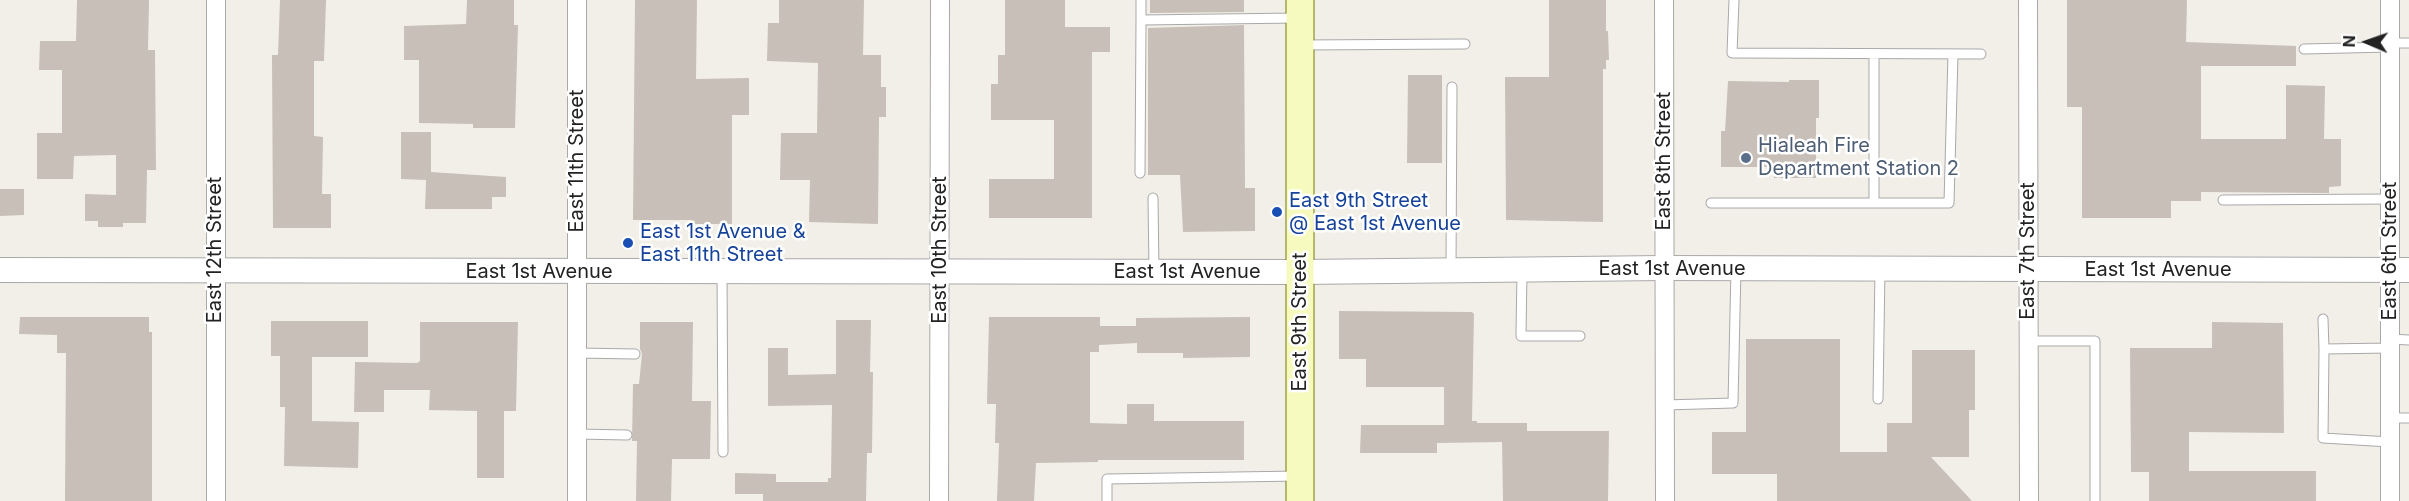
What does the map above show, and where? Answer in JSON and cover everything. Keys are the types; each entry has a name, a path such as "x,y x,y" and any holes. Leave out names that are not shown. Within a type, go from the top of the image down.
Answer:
{"main road":[{"name":"East 9th Street","path":"1300,9 1300,488"}],"street":[{"name":"East 12th Street","path":"216,0 216,501"},
{"name":"East 11th Street","path":"577,0 577,501"},
{"name":"East 10th Street","path":"939,501 940,0"},
{"name":"East 8th Street","path":"1664,0 1665,501"},
{"name":"East 7th Street","path":"2028,0 2029,501"},
{"name":"East 6th Street","path":"2390,0 2390,199 2399,270 2390,344 2390,501"},
{"name":"East 1st Avenue","path":"0,270 577,272 1300,272 1664,268 2399,270"}],"lane":[{"path":"1140,173 1141,0"},
{"path":"1734,0 1732,53 1981,54"},
{"path":"1141,20 1300,9"},
{"path":"2304,49 2409,43"},
{"path":"1300,45 1465,44"},
{"path":"1874,54 1874,203"},
{"path":"1711,203 1949,203 1953,54"},
{"path":"1451,270 1452,87"},
{"path":"1153,198 1155,272"},
{"path":"2223,200 2390,199"},
{"path":"1665,405 1733,403 1736,268"},
{"path":"1878,399 1880,269"},
{"path":"1522,270 1521,336 1580,336"},
{"path":"722,271 723,452"},
{"path":"2323,319 2323,438 2390,442"},
{"path":"2324,349 2390,344 2409,339"},
{"path":"2029,341 2095,341 2095,501"},
{"path":"577,353 635,354"},
{"path":"2390,418 2409,418"},
{"path":"577,434 627,435"},
{"path":"1107,501 1107,479 1300,488"}],"building":[{"path":"77,0 149,0 148,50 155,50 156,170 147,170 146,223 123,223 123,227 98,227 98,221 85,221 85,194 116,195 116,155 74,156 73,179 37,179 37,133 62,133 62,70 39,70 40,41 76,41"},
{"path":"280,0 326,0 324,61 314,61 314,136 323,137 322,194 331,194 331,228 273,228 272,55 278,55"},
{"path":"467,0 514,0 514,25 518,25 515,128 473,128 473,124 419,123 419,60 404,60 404,26 466,24"},
{"path":"635,0 697,0 696,79 749,78 749,115 732,115 732,224 691,224 691,220 633,220"},
{"path":"779,0 864,0 863,55 881,55 881,87 886,87 886,117 879,117 878,224 809,222 810,180 780,180 781,133 817,133 818,63 767,61 768,23 779,23"},
{"path":"1005,0 1065,0 1065,27 1110,27 1110,52 1092,52 1092,218 989,218 989,179 1054,179 1054,120 991,120 991,84 998,84 998,55 1005,55"},
{"path":"1150,0 1244,0 1244,12 1150,13"},
{"path":"1549,0 1606,0 1609,60 1606,60 1606,69 1603,69 1603,222 1506,220 1505,77 1549,77"},
{"path":"2067,0 2187,0 2186,42 2296,46 2296,66 2201,66 2201,139 2286,139 2286,85 2325,86 2324,139 2341,139 2341,186 2329,187 2329,193 2201,192 2201,201 2171,201 2171,218 2082,218 2082,107 2067,107"},
{"path":"1244,25 1245,188 1255,188 1255,231 1183,232 1180,175 1148,175 1148,28"},
{"path":"1408,75 1442,75 1442,163 1407,163"},
{"path":"1789,80 1819,80 1819,118 1816,118 1816,178 1774,178 1774,167 1721,167 1721,131 1725,131 1728,81 1789,82"},
{"path":"401,132 431,132 431,172 506,177 506,197 492,197 492,209 425,209 426,180 401,179"},
{"path":"0,189 24,189 24,215 0,216"},
{"path":"1339,311 1472,312 1474,314 1472,421 1477,421 1477,423 1527,423 1527,431 1609,431 1608,501 1503,501 1502,442 1437,443 1437,453 1360,453 1361,425 1444,425 1444,387 1366,387 1366,359 1339,359"},
{"path":"20,317 149,317 149,332 152,332 152,501 65,501 66,353 57,353 57,335 19,334"},
{"path":"989,317 1100,317 1100,326 1136,326 1136,318 1250,317 1250,357 1183,358 1183,353 1137,353 1137,343 1099,345 1099,352 1090,352 1090,423 1127,424 1127,404 1154,404 1154,421 1244,421 1244,460 1098,460 1098,462 1036,463 1034,501 997,501 999,443 995,443 996,404 987,404"},
{"path":"836,320 871,320 872,453 867,453 866,501 763,501 763,494 735,494 735,473 776,474 776,482 828,482 828,478 831,478 832,405 768,406 768,348 788,348 788,375 836,374"},
{"path":"271,321 368,321 368,357 312,357 312,421 359,422 358,468 284,466 285,407 280,407 280,356 271,356"},
{"path":"420,322 518,322 516,411 504,411 504,478 477,478 477,411 429,410 430,390 384,390 384,412 354,412 355,362 417,363 420,361"},
{"path":"640,322 693,322 692,401 711,401 710,459 672,459 671,501 636,501 637,441 632,441 633,384 639,384 642,354"},
{"path":"2212,322 2283,323 2284,433 2189,432 2189,471 2316,471 2316,501 2149,501 2149,472 2131,472 2130,348 2212,348"},
{"path":"1746,339 1840,339 1840,452 1887,452 1887,423 1912,423 1912,350 1975,350 1975,410 1969,410 1969,457 1931,457 1972,501 1777,501 1777,474 1712,474 1712,432 1746,432"}],"place":[{"name":"Hialeah Fire Department Station 2","path":"1746,158"},
{"name":"East 9th Street @ East 1st Avenue","path":"1277,212"},
{"name":"East 1st Avenue & East 11th Street","path":"628,243"}]}
